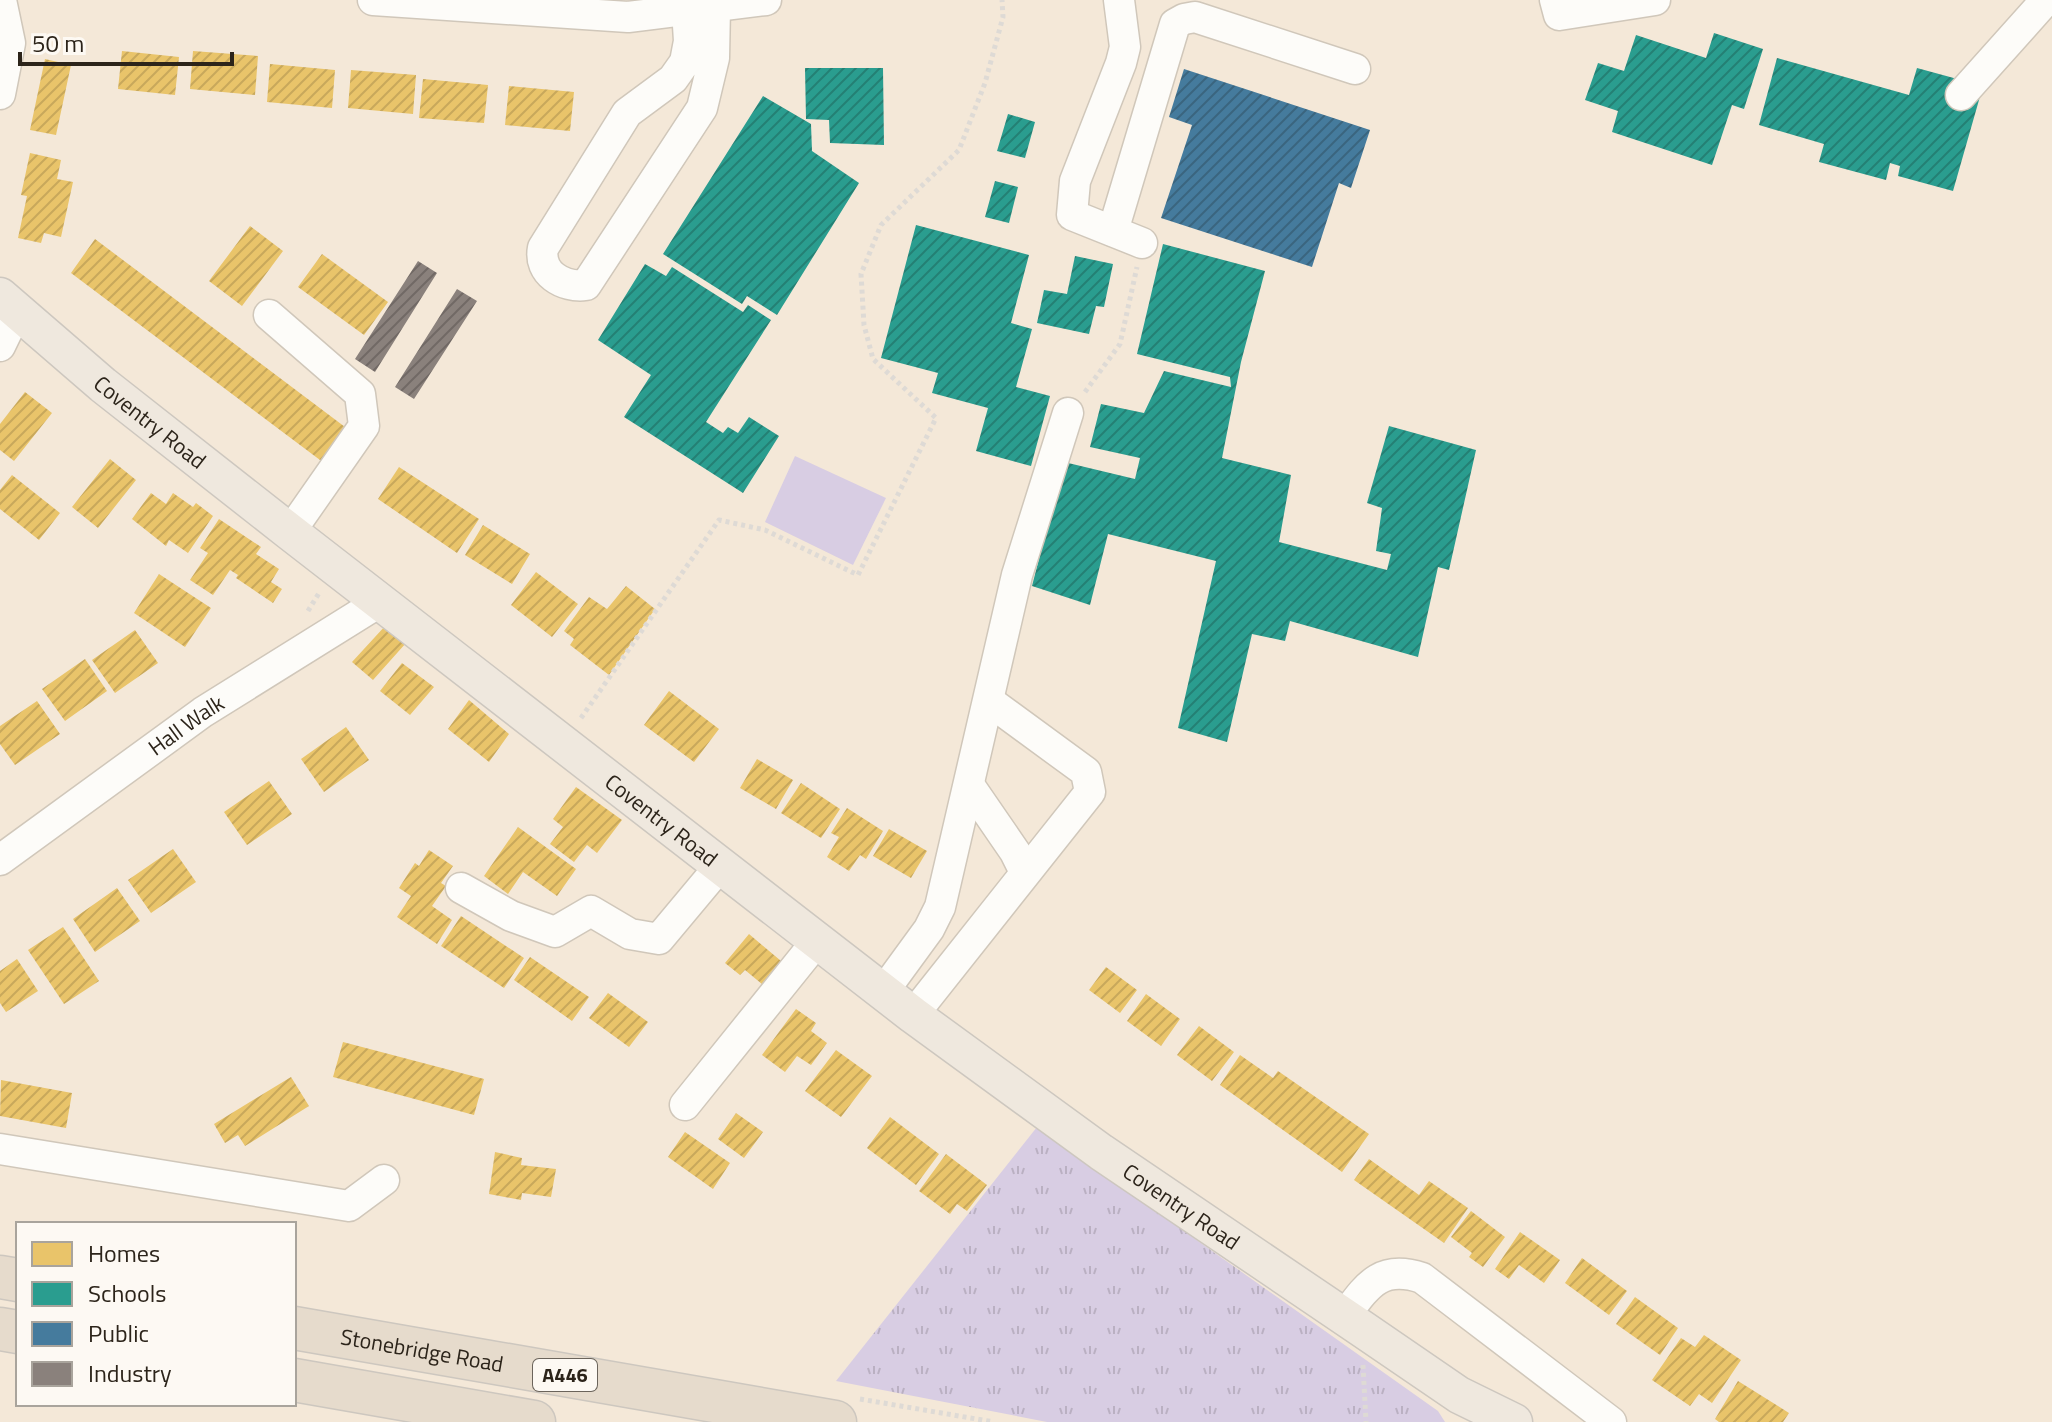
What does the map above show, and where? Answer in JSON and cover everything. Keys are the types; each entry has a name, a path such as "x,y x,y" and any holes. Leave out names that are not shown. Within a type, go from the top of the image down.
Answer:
{"highway":[{"name":"Stonebridge Road","path":"296,1328 835,1422"},
{"name":"A446","path":"296,1380 534,1422"}],"main road":[{"name":"Coventry Road","path":"9,304 103,385 913,1015 1101,1152 1352,1323 1463,1408"},
{"path":"1463,1408 1483,1422"},
{"path":"1463,1408 1514,1422"}],"street":[{"path":"0,94 10,43 1,0"},
{"path":"373,0 628,17 766,0"},
{"path":"1119,0 1125,47 1075,181 1072,215 1142,243"},
{"path":"1555,0 1559,15 1655,0"},
{"path":"1961,95 2046,0"},
{"path":"701,8 714,58 702,108 586,285 574,287 561,281 544,269 541,259 543,248 627,113 673,79 685,62 701,8"},
{"path":"1113,231 1175,24 1195,17 1355,69"},
{"path":"1105,105 1145,121"},
{"path":"0,346 9,304"},
{"path":"269,315 360,394 364,426 290,532"},
{"path":"883,992 929,929 940,907 989,701 1024,585 1068,413"},
{"name":"Hall Walk","path":"0,860 203,712 381,601"},
{"path":"913,1015 1090,792 1086,772 989,701"},
{"path":"969,785 1015,852 1025,872"},
{"path":"461,888 511,916 555,932 591,911 630,934 659,939 720,866"},
{"path":"685,1105 817,941"},
{"path":"0,1149 349,1206 384,1180"},
{"path":"1352,1323 1367,1286 1386,1274 1405,1272 1422,1278 1611,1422"}],"path":[{"path":"562,745 719,520 765,530 858,575 936,418 873,359 864,325 861,274 881,225 959,150 985,83 1003,17 1002,0"},
{"path":"1068,413 1120,344 1142,243"},
{"path":"1352,1323 1366,1422"}],"green space":[{"path":"795,456 886,498 853,565 765,522"},
{"path":"1037,1127 1438,1411 1445,1422 1047,1422 836,1381"}],"building: Homes":[{"path":"122,51 179,57 175,95 118,89"},
{"path":"193,51 258,56 255,95 190,89"},
{"path":"45,59 71,65 56,135 30,130"},
{"path":"270,64 335,70 332,108 267,102"},
{"path":"351,70 416,75 413,114 348,108"},
{"path":"423,79 488,85 484,123 419,118"},
{"path":"509,86 574,92 570,131 505,125"},
{"path":"30,153 61,160 57,179 73,182 61,237 44,233 41,243 18,238 27,196 21,195"},
{"path":"250,226 283,251 242,306 209,281"},
{"path":"95,239 349,430 324,463 71,273"},
{"path":"322,254 388,302 364,335 298,287"},
{"path":"25,392 52,413 14,461 0,450 0,424"},
{"path":"110,459 136,480 98,528 72,507"},
{"path":"399,467 479,519 457,553 378,499"},
{"path":"12,475 60,513 39,540 0,509 0,490"},
{"path":"151,493 166,504 173,493 193,507 196,503 213,516 188,553 169,540 166,546 132,519"},
{"path":"219,519 261,547 256,554 279,569 271,582 282,589 273,603 236,578 238,575 230,570 213,595 190,580 208,553 200,548"},
{"path":"483,525 530,554 512,584 465,555"},
{"path":"536,572 578,604 552,637 511,605"},
{"path":"159,574 211,608 185,647 134,613"},
{"path":"626,586 655,609 609,675 570,645 574,639 564,631 589,597 607,609"},
{"path":"386,625 406,643 373,680 352,662"},
{"path":"135,630 158,663 115,693 92,660"},
{"path":"85,659 107,691 65,721 42,689"},
{"path":"402,663 434,687 410,715 380,691"},
{"path":"669,691 719,729 694,762 644,725"},
{"path":"469,700 509,734 489,762 448,729"},
{"path":"37,701 60,734 15,765 0,744 0,726"},
{"path":"346,727 369,760 324,792 301,759"},
{"path":"757,759 793,780 776,809 740,788"},
{"path":"269,781 292,814 247,845 224,812"},
{"path":"801,783 840,809 821,838 781,813"},
{"path":"576,787 622,820 597,853 587,845 574,862 550,844 563,827 553,819"},
{"path":"847,808 883,831 866,859 860,855 849,871 827,857 839,837 831,833"},
{"path":"518,827 576,869 557,896 523,872 508,894 484,876"},
{"path":"889,829 927,851 911,878 873,856"},
{"path":"173,849 196,882 151,913 128,880"},
{"path":"429,850 453,866 441,883 446,886 432,906 452,920 437,944 397,917 411,896 399,888 415,863 419,866"},
{"path":"117,888 140,921 95,952 73,919"},
{"path":"461,916 524,958 504,988 441,946"},
{"path":"63,927 99,981 64,1004 28,950"},
{"path":"749,934 787,966 768,989 745,970 740,975 725,963"},
{"path":"530,957 589,997 572,1021 514,980"},
{"path":"17,959 38,991 6,1012 0,1003 0,971"},
{"path":"1106,967 1137,990 1120,1013 1089,990"},
{"path":"608,993 648,1022 629,1047 589,1018"},
{"path":"1146,994 1180,1019 1161,1046 1127,1021"},
{"path":"796,1009 816,1023 811,1031 827,1043 811,1065 797,1056 785,1072 762,1055"},
{"path":"1199,1026 1234,1052 1212,1081 1177,1055"},
{"path":"343,1042 484,1079 474,1115 333,1077"},
{"path":"836,1050 872,1076 841,1117 805,1091"},
{"path":"1240,1055 1273,1078 1278,1071 1369,1134 1342,1172 1220,1085"},
{"path":"291,1077 309,1106 245,1146 238,1135 225,1143 214,1124"},
{"path":"1,1080 72,1093 66,1128 0,1116"},
{"path":"736,1113 763,1132 744,1158 718,1139"},
{"path":"890,1117 939,1154 916,1185 867,1148"},
{"path":"685,1132 730,1163 713,1189 668,1157"},
{"path":"495,1152 522,1158 521,1165 556,1169 551,1197 522,1193 521,1200 489,1194"},
{"path":"946,1154 987,1185 967,1211 957,1204 950,1214 919,1191"},
{"path":"1369,1159 1419,1195 1429,1181 1468,1208 1444,1243 1354,1180"},
{"path":"1471,1211 1505,1237 1483,1267 1469,1257 1472,1253 1451,1237"},
{"path":"1520,1232 1560,1260 1544,1283 1519,1265 1509,1279 1495,1269"},
{"path":"1582,1258 1627,1291 1609,1315 1565,1283"},
{"path":"1635,1297 1678,1328 1660,1355 1616,1324"},
{"path":"1704,1335 1741,1360 1712,1403 1699,1394 1690,1406 1652,1380 1681,1338 1695,1347"},
{"path":"1738,1381 1789,1413 1783,1422 1719,1422 1715,1419"}],"building: Schools":[{"path":"1714,33 1763,49 1744,109 1732,105 1712,165 1612,132 1618,111 1585,100 1598,63 1624,71 1636,35 1706,58"},
{"path":"1777,58 1909,95 1917,68 1983,86 1953,191 1898,176 1900,166 1890,163 1886,180 1819,162 1824,144 1759,125"},
{"path":"805,68 883,68 884,145 830,143 829,120 806,119"},
{"path":"763,96 811,124 812,151 859,183 777,315 747,296 742,304 663,254"},
{"path":"1008,114 1035,122 1025,158 997,151"},
{"path":"995,181 1018,187 1009,223 985,217"},
{"path":"916,225 1029,255 1011,323 1032,329 1016,387 1050,396 1031,466 976,451 988,408 932,393 938,373 881,358"},
{"path":"1163,244 1265,271 1241,362 1222,458 1291,475 1279,542 1387,570 1391,554 1376,551 1382,508 1367,503 1389,426 1476,450 1449,570 1438,567 1418,657 1290,621 1285,641 1252,634 1227,742 1178,728 1216,561 1108,534 1090,605 1032,586 1064,462 1135,479 1140,458 1090,447 1101,404 1144,413 1164,371 1231,387 1230,377 1137,354"},
{"path":"1075,256 1113,264 1104,307 1096,306 1089,334 1037,323 1044,290 1067,294"},
{"path":"645,264 666,276 672,267 743,312 748,305 771,320 706,422 723,433 728,427 738,433 749,417 779,436 743,493 624,417 651,375 598,340"}],"building: Public":[{"path":"1184,69 1370,130 1351,188 1339,183 1312,267 1161,218 1192,125 1169,117"}],"building: Industry":[{"path":"418,261 437,273 375,372 355,359"},
{"path":"457,289 477,301 414,399 395,387"}]}
